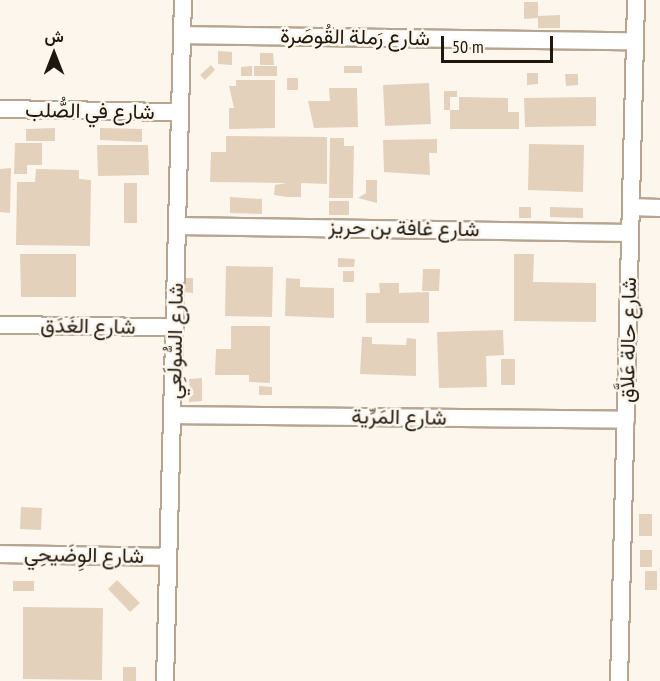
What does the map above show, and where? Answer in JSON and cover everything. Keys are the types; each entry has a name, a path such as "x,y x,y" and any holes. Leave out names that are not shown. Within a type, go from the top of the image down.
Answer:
{"street":[{"name":"شارع السُّولَعِي","path":"165,681 183,0"},
{"name":"شارع حالة عَلاَّق","path":"619,681 636,0"},
{"name":"شارع رَملة القُوصَرة","path":"182,35 635,41"},
{"name":"شارع في الصُّلب","path":"0,109 180,112"},
{"path":"631,207 660,208"},
{"name":"شارع غافة بن حريز","path":"178,226 630,233"},
{"name":"شارع الغَدَق","path":"0,325 175,327"},
{"name":"شارع المَرِّية","path":"173,415 626,420"},
{"name":"شارع الوِضَيحِي","path":"0,554 167,557"}],"building":[{"path":"524,2 538,2 538,16 560,15 560,28 538,28 538,18 524,19"},
{"path":"218,51 232,52 232,65 218,64"},
{"path":"260,53 273,53 274,65 260,65"},
{"path":"211,65 215,70 205,80 200,75"},
{"path":"252,66 252,76 241,76 241,67"},
{"path":"254,66 277,66 277,76 254,76"},
{"path":"344,66 362,66 362,73 344,73"},
{"path":"527,73 538,73 538,84 527,85"},
{"path":"565,74 578,74 578,85 566,86"},
{"path":"287,78 298,78 298,90 287,90"},
{"path":"236,80 275,80 275,128 229,129 229,108 234,108 229,86 236,86"},
{"path":"429,83 431,124 385,126 383,85"},
{"path":"329,88 357,88 358,127 314,128 308,101 330,101"},
{"path":"444,91 457,91 457,97 450,97 450,110 444,110"},
{"path":"459,97 508,98 508,112 519,112 519,129 450,129 450,110 459,110"},
{"path":"596,97 596,126 525,127 524,98"},
{"path":"55,128 55,141 26,141 26,129"},
{"path":"100,128 142,129 142,142 100,140"},
{"path":"226,136 327,137 327,184 301,183 301,197 287,197 274,195 275,185 287,183 210,182 211,152 226,152"},
{"path":"330,138 344,138 344,146 354,146 353,198 329,198"},
{"path":"437,139 437,153 429,153 430,175 384,172 383,140"},
{"path":"15,143 42,143 42,165 27,165 27,174 14,174"},
{"path":"529,144 584,145 583,192 528,190"},
{"path":"97,145 148,145 149,175 98,176"},
{"path":"11,168 10,213 0,212 0,169"},
{"path":"36,169 79,170 79,179 91,180 90,246 16,245 17,182 35,182"},
{"path":"366,180 377,180 377,203 358,198 366,193"},
{"path":"124,183 137,183 137,223 124,223"},
{"path":"230,197 262,199 262,214 230,213"},
{"path":"329,201 349,201 349,215 329,215"},
{"path":"519,207 531,207 531,218 519,218"},
{"path":"550,207 583,208 583,218 550,217"},
{"path":"20,254 76,254 76,297 21,297"},
{"path":"514,254 534,254 533,282 596,283 596,322 514,321"},
{"path":"338,258 355,259 354,267 338,267"},
{"path":"226,266 273,267 272,317 225,316"},
{"path":"423,269 440,269 439,291 422,291"},
{"path":"343,271 354,271 354,282 343,282"},
{"path":"184,278 193,278 193,293 183,292"},
{"path":"286,278 300,279 300,287 334,288 334,318 285,316"},
{"path":"379,283 399,283 399,293 429,292 429,323 366,323 366,293 380,293"},
{"path":"231,326 270,326 270,383 249,382 249,375 215,375 216,349 231,349"},
{"path":"503,330 504,355 486,356 487,387 439,388 437,332"},
{"path":"362,337 372,337 372,344 406,345 407,338 416,339 416,376 360,374"},
{"path":"501,359 515,359 515,385 501,385"},
{"path":"202,378 202,401 189,402 189,379"},
{"path":"259,386 272,387 272,395 259,395"},
{"path":"21,507 42,508 41,530 20,529"},
{"path":"639,514 652,514 652,536 639,536"},
{"path":"640,550 652,550 652,567 640,567"},
{"path":"645,571 657,571 657,590 645,590"},
{"path":"117,580 140,603 130,612 108,589"},
{"path":"13,581 34,581 34,591 13,591"},
{"path":"23,607 103,608 102,680 23,679"},
{"path":"123,667 136,667 136,681 123,681"}]}
